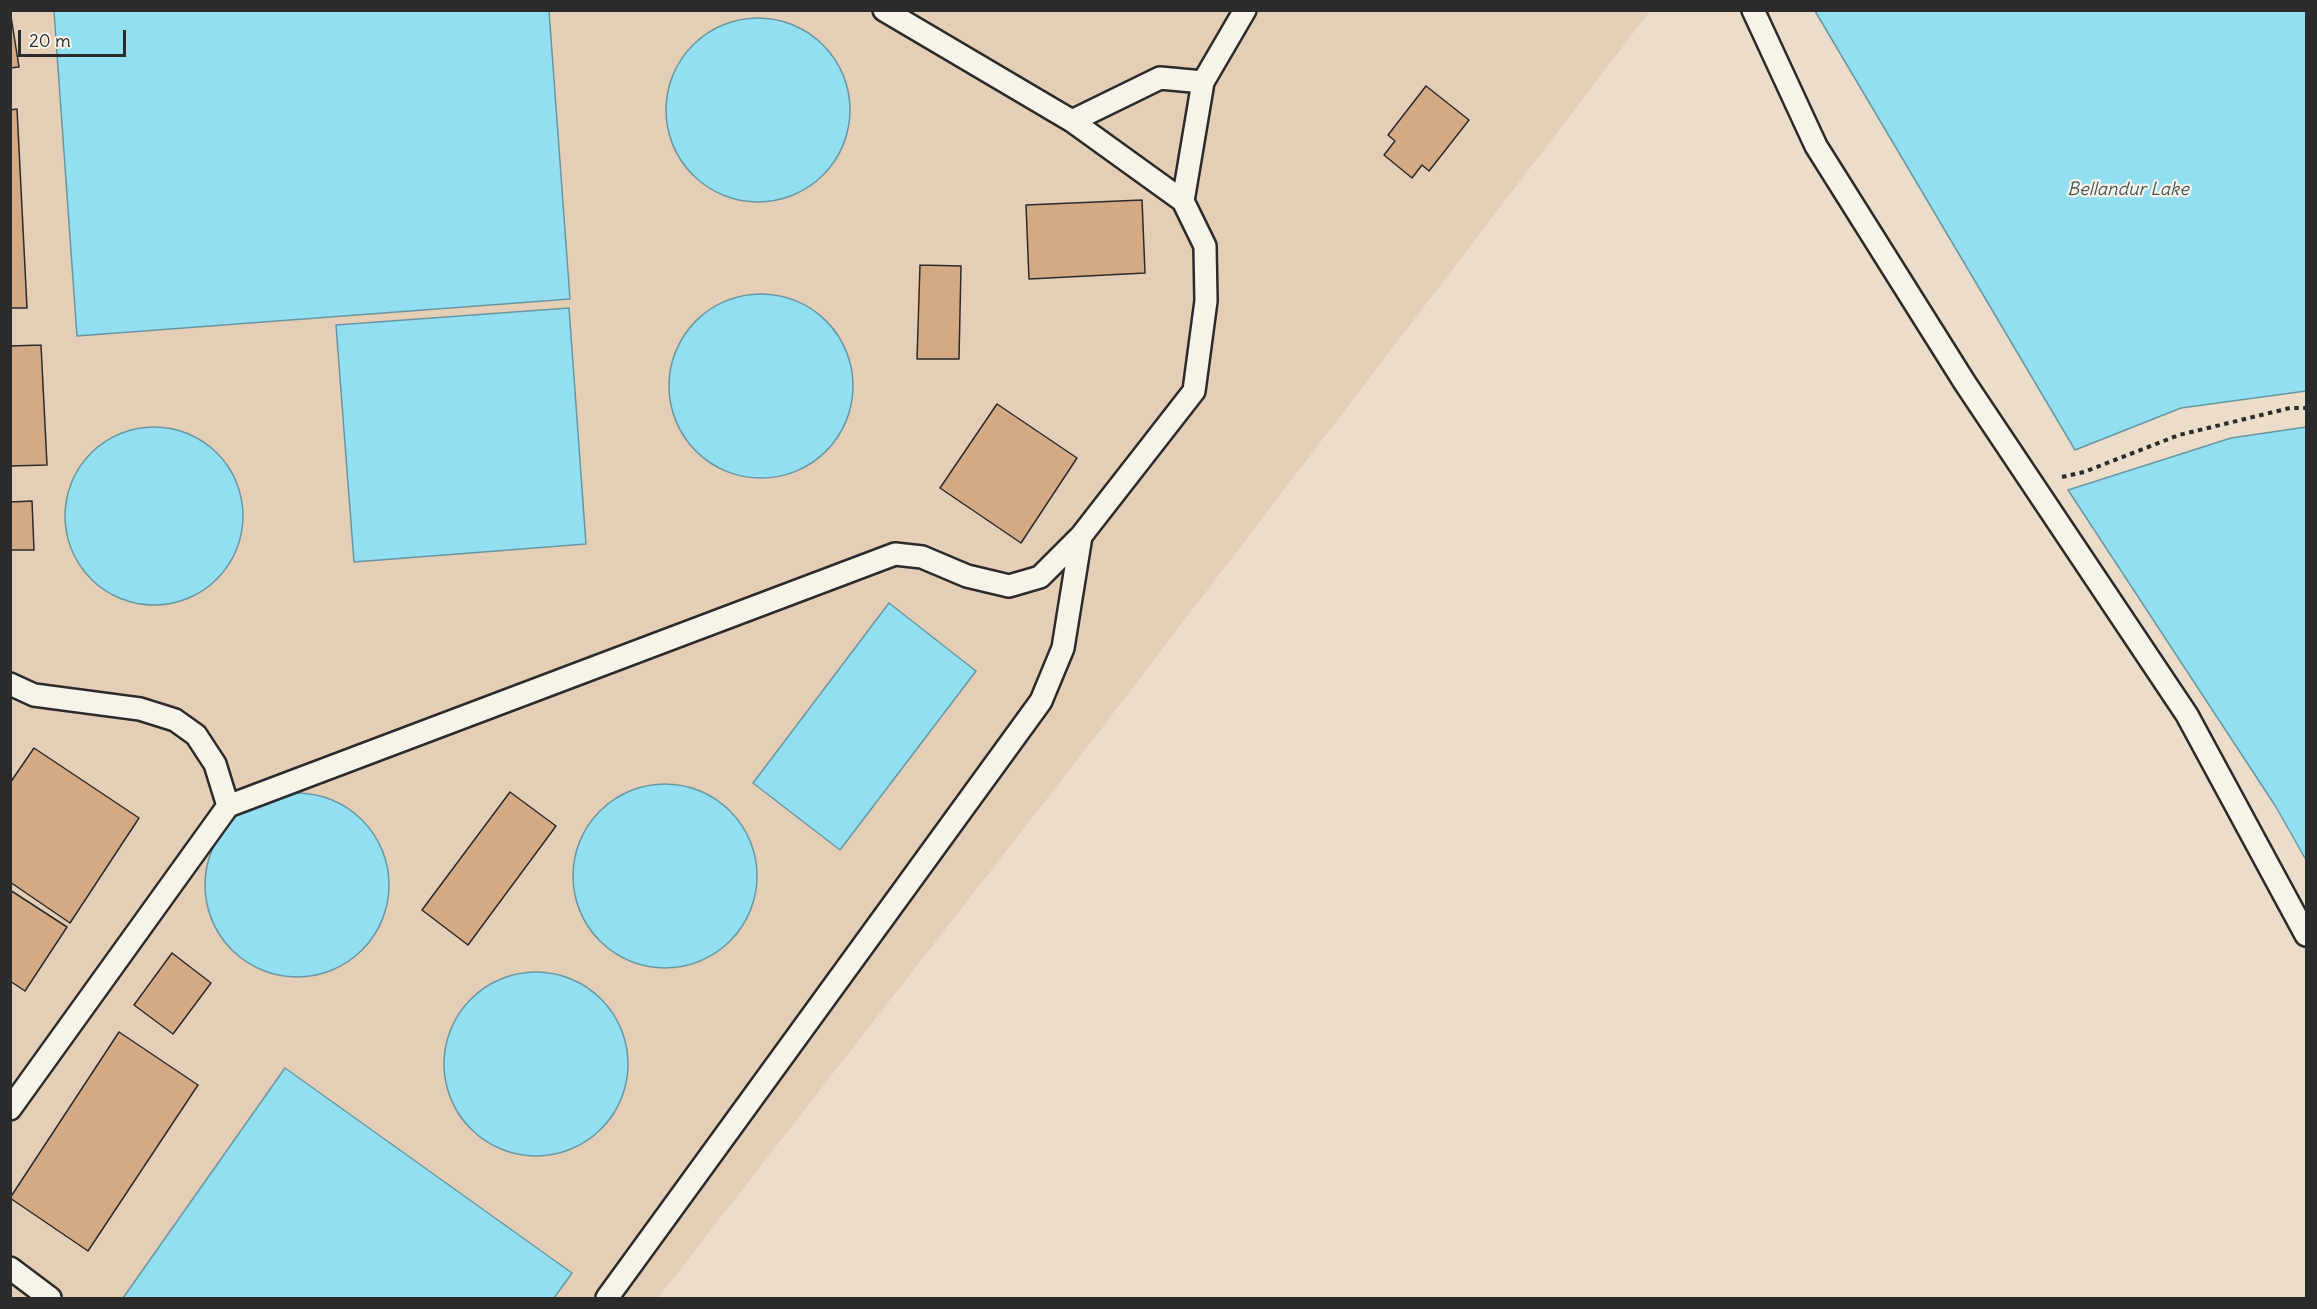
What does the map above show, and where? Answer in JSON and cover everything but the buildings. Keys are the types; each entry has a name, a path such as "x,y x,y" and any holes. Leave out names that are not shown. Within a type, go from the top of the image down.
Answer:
{"lane":[{"path":"10,1108 228,806 895,554 922,557 967,576 1009,586 1040,577 1081,536 1194,391 1206,301 1205,246 1183,201 1072,121 884,10"},
{"path":"1183,201 1203,82 1245,10"},
{"path":"1753,10 1816,146 1965,383 2187,715 2307,935"},
{"path":"1072,121 1160,78 1203,82"},
{"path":"607,1299 1041,701 1063,648 1081,536"},
{"path":"10,684 34,695 140,709 175,720 196,735 215,764 228,806"},
{"path":"10,1268 50,1299"}],"path":[{"path":"2032,483 2084,472 2179,435 2290,408 2307,408"}],"shaded area":[{"path":"10,11 1650,11 1095,737 658,1298 11,1298"}],"water":[{"path":"54,11 549,11 570,299 77,336"},
{"name":"Bellandur Lake","path":"1815,11 2306,11 2306,391 2181,408 2075,450"},
{"path":"758,18 793,25 809,33 823,45 835,59 843,75 850,110 843,145 835,161 823,175 809,187 793,195 758,202 723,195 707,187 693,175 681,161 673,145 666,110 673,75 681,59 693,45 707,33 723,25"},
{"path":"761,294 796,301 812,309 826,321 838,335 846,351 853,386 846,421 838,437 826,451 812,463 796,471 761,478 726,471 710,463 696,451 684,437 676,421 669,386 676,351 684,335 696,321 710,309 726,301"},
{"path":"569,308 586,544 354,562 336,325"},
{"path":"154,427 188,434 217,453 236,482 243,516 236,550 217,579 188,598 154,605 120,598 91,579 72,550 65,516 72,482 91,453 120,434"},
{"path":"2306,427 2306,860 2276,807 2068,490 2231,438"},
{"path":"889,603 976,671 840,850 753,783"},
{"path":"665,784 700,791 730,811 750,841 757,876 750,911 730,941 700,961 665,968 630,961 600,941 580,911 573,876 580,841 600,811 630,791"},
{"path":"297,793 332,800 362,820 382,850 389,885 382,920 362,950 332,970 297,977 262,970 232,950 212,920 205,885 212,850 232,820 262,800"},
{"path":"536,972 571,979 601,999 621,1029 628,1064 621,1099 601,1129 571,1149 536,1156 501,1149 471,1129 451,1099 444,1064 451,1029 471,999 501,979"},
{"path":"285,1068 572,1273 554,1298 123,1298"}]}
